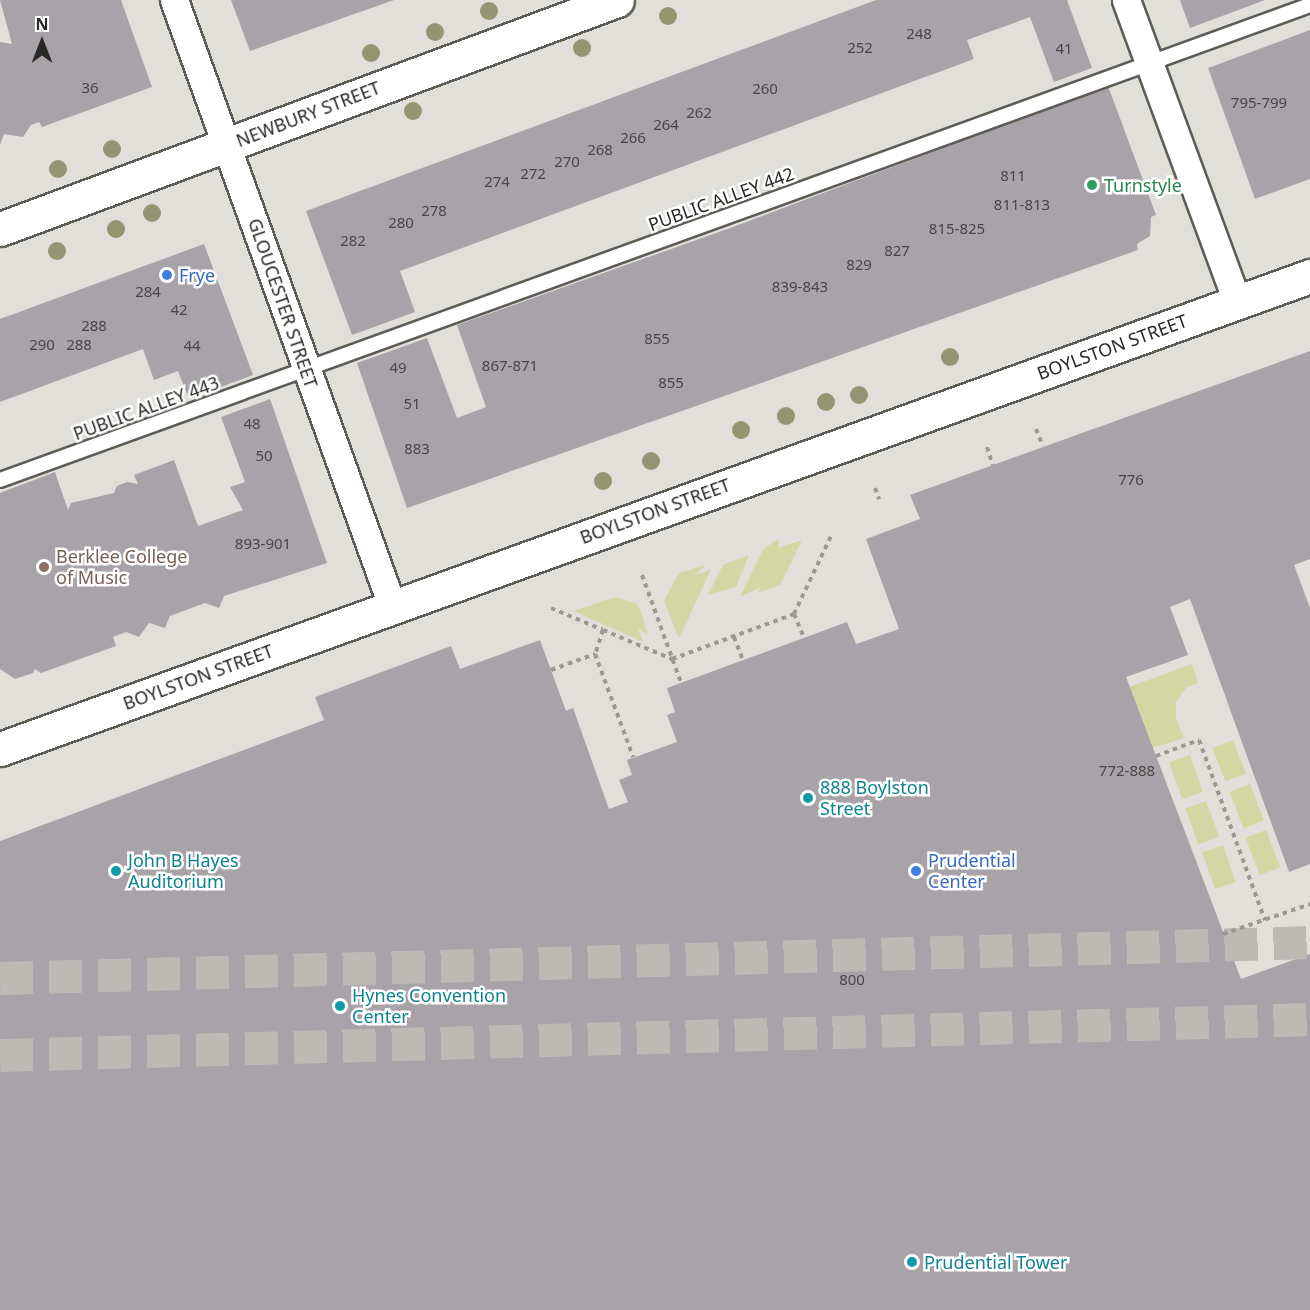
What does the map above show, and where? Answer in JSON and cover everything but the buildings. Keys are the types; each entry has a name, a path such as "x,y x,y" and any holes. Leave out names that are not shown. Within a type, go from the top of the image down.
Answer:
{"main road":[{"name":"NEWBURY STREET","path":"0,229 617,0"},
{"name":"BOYLSTON STREET","path":"0,749 1310,276"}],"street":[{"name":"GLOUCESTER STREET","path":"174,0 392,606"},
{"path":"1126,0 1237,302"}],"lane":[{"name":"PUBLIC ALLEY 442","path":"305,369 1310,5"},
{"name":"PUBLIC ALLEY 443","path":"0,480 305,369"}],"path":[{"path":"1036,429 1043,446"},
{"path":"987,447 993,465"},
{"path":"875,488 879,499"},
{"path":"551,608 672,659 794,614 832,534"},
{"path":"642,575 681,683"},
{"path":"794,614 804,638"},
{"path":"603,630 595,654 633,757"},
{"path":"734,637 742,661"},
{"path":"551,670 595,654"},
{"path":"1156,756 1199,740 1265,920"},
{"path":"1223,934 1310,904"}],"green space":[{"path":"779,539 778,548 802,540 780,585 758,593 761,587 740,597 764,548"},
{"path":"749,555 736,587 708,595 723,565"},
{"path":"705,565 694,576 711,569 679,639 664,601 679,573"},
{"path":"615,597 635,603 640,609 648,635 638,629 643,642 574,611"},
{"path":"1192,664 1198,683 1186,688 1176,702 1176,718 1184,738 1153,748 1129,687"},
{"path":"1233,740 1246,774 1225,781 1212,748"},
{"path":"1190,755 1203,792 1182,799 1169,762"},
{"path":"1250,784 1264,820 1243,828 1229,792"},
{"path":"1206,801 1219,837 1198,844 1185,809"},
{"path":"1266,830 1280,867 1260,875 1245,838"},
{"path":"1223,845 1236,882 1215,889 1202,852"}],"tunnel":[{"path":"0,978 1310,942"},
{"path":"0,1055 1310,1019"}],"place":[{"name":"Turnstyle","path":"1092,185"},
{"name":"Frye","path":"167,275"},
{"name":"Berklee College of Music","path":"44,567"},
{"name":"888 Boylston Street","path":"808,798"},
{"name":"John B Hayes Auditorium","path":"116,871"},
{"name":"Prudential Center","path":"916,871"},
{"name":"Hynes Convention Center","path":"340,1006"},
{"name":"Prudential Tower","path":"912,1262"}]}
